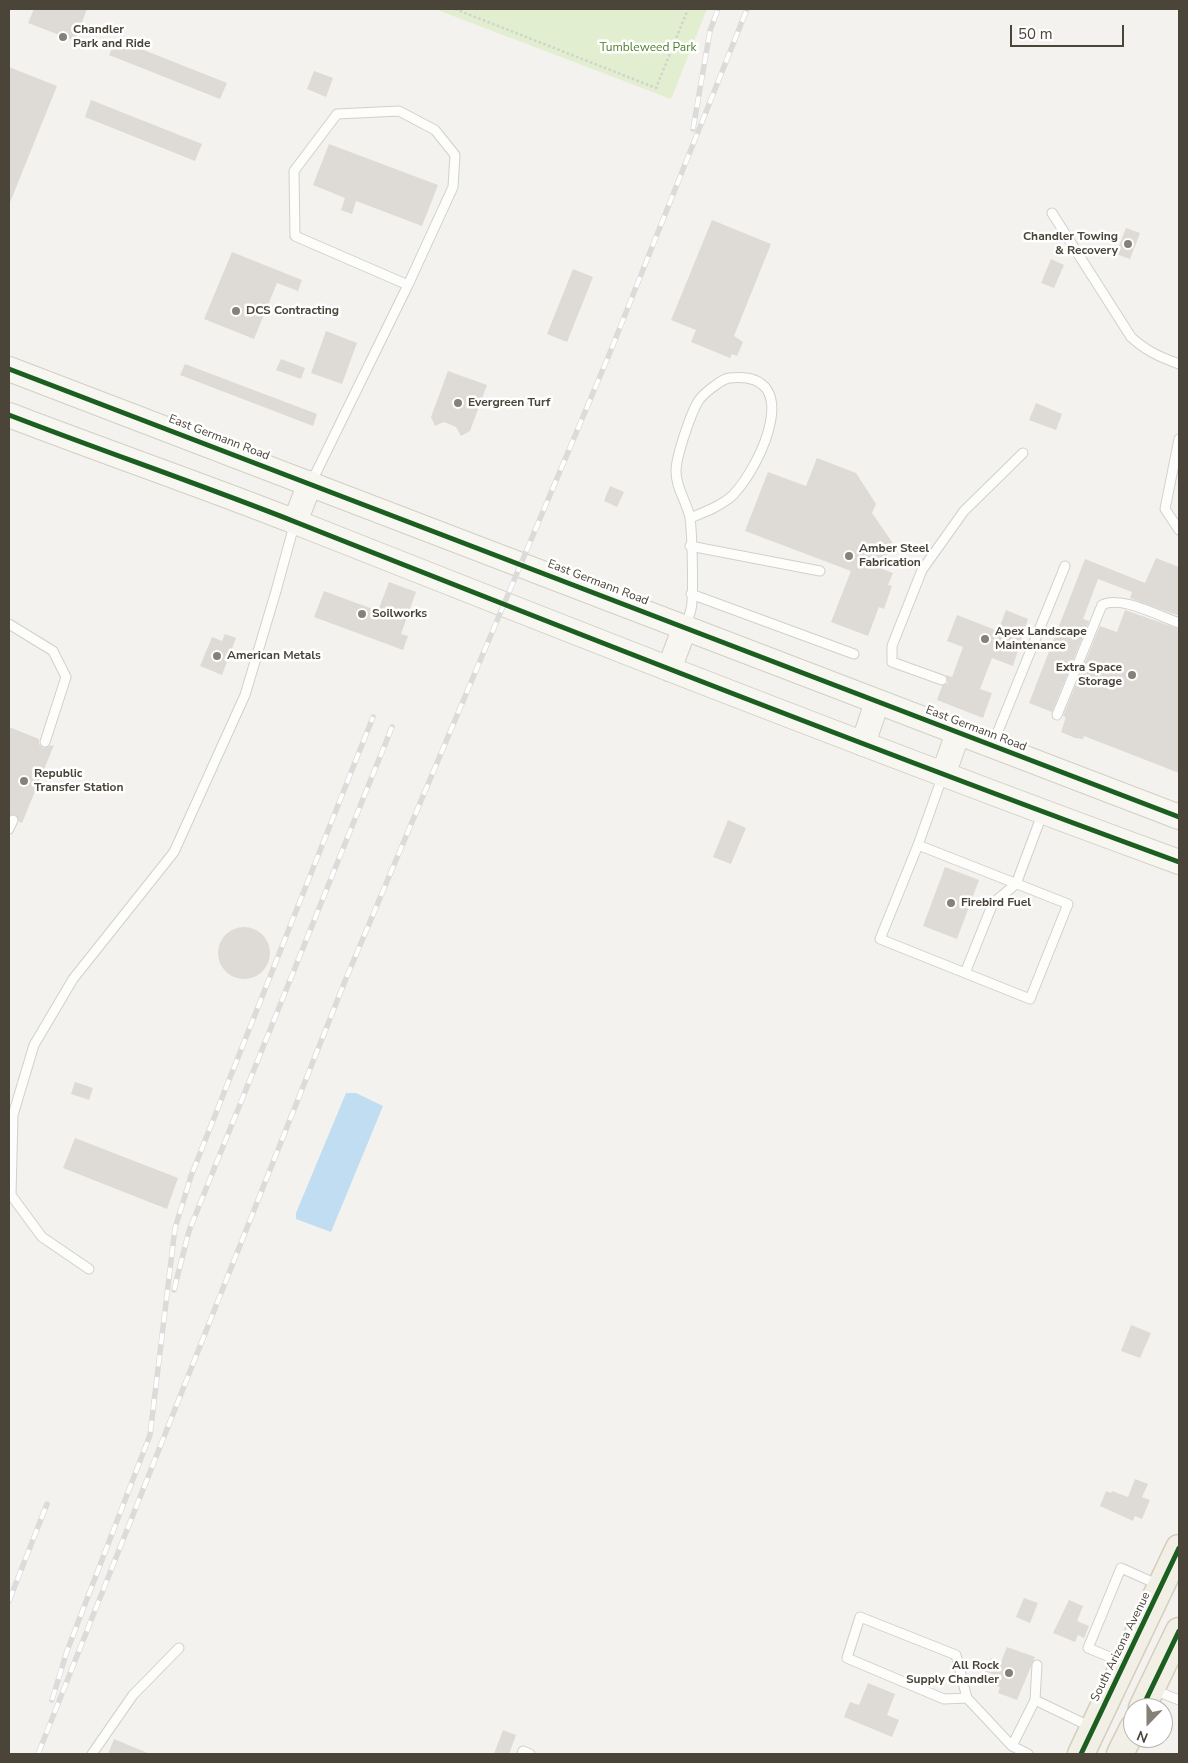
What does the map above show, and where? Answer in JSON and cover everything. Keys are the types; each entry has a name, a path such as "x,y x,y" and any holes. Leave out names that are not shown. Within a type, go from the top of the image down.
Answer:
{"main road":[{"name":"East Germann Road","path":"9,369 1179,817"},
{"path":"9,415 295,522 943,775 1179,862"},
{"path":"295,522 310,483"},
{"path":"669,669 685,627"},
{"path":"862,744 877,702"},
{"path":"943,775 958,733"},
{"name":"South Arizona Avenue","path":"1081,1754 1179,1548"},
{"path":"1147,1698 1179,1631"}],"lane":[{"path":"310,483 408,285 453,187 456,155 435,130 399,111 337,114 294,171 295,236 408,285"},
{"path":"1052,213 1131,337 1143,348 1179,364"},
{"path":"685,627 692,608 690,518 680,491 676,471 681,446 700,400 726,378 743,376 758,381 768,389 772,404 764,449 733,495 711,510 690,518"},
{"path":"1179,439 1165,509 1179,530"},
{"path":"942,680 892,662 892,646 922,570 935,548 964,511 1024,453"},
{"path":"89,1269 42,1237 11,1194 13,1115 34,1045 73,979 174,852 245,695 295,522"},
{"path":"690,546 820,571"},
{"path":"992,746 1065,566"},
{"path":"691,594 854,654"},
{"path":"1057,715 1102,605 1110,601 1135,606 1179,623"},
{"path":"9,624 54,651 66,678 46,742"},
{"path":"918,845 1068,904 1030,999 880,939 918,845 943,775"},
{"path":"966,973 993,903 1016,884 1043,812"},
{"path":"9,829 13,820"},
{"path":"1124,1663 1088,1648 1121,1568 1161,1586"},
{"path":"967,1698 944,1699 847,1658 860,1617 956,1655 967,1698 1012,1746 1028,1754"},
{"path":"92,1754 133,1696 179,1648"},
{"path":"1012,1746 1035,1700 1036,1665"},
{"path":"1035,1700 1093,1728"},
{"path":"522,1754 523,1751 530,1754"}],"path":[{"path":"455,9 656,88 688,9"}],"green space":[{"name":"Tumbleweed Park","path":"435,9 707,9 671,99"}],"water":[{"path":"346,1093 356,1093 383,1106 331,1232 296,1219 296,1213"}],"building":[{"path":"34,9 87,9 75,41 28,23"},
{"path":"116,39 227,83 220,99 109,55"},
{"path":"9,67 57,86 9,205"},
{"path":"314,71 333,78 326,97 307,89"},
{"path":"91,100 202,144 195,161 85,117"},
{"path":"329,144 438,185 422,226 356,201 352,214 341,210 345,198 313,185"},
{"path":"712,220 771,244 734,336 743,342 737,356 732,354 730,358 691,342 696,330 671,320"},
{"name":"Chandler Towing & Recovery","path":"1126,228 1140,233 1130,259 1116,254"},
{"path":"232,252 302,280 298,291 277,283 254,339 204,319"},
{"path":"1051,259 1064,265 1054,288 1041,283"},
{"path":"573,269 593,277 567,342 547,334"},
{"path":"326,331 357,343 342,384 311,373"},
{"path":"281,359 305,368 301,379 276,370"},
{"path":"185,364 317,414 313,426 180,375"},
{"name":"Evergreen Turf","path":"448,371 487,385 470,431 461,436 456,427 444,422 435,426 431,417"},
{"path":"1036,403 1062,414 1056,430 1029,420"},
{"name":"Amber Steel Fabrication","path":"817,458 856,473 876,504 872,513 892,542 882,569 893,573 888,585 892,586 884,609 879,607 868,636 831,622 851,571 745,531 768,472 806,486"},
{"path":"610,486 624,492 617,507 604,501"},
{"path":"1156,558 1179,567 1179,616 1130,598 1132,592 1098,579 1083,619 1089,621 1052,712 1029,703 1085,559 1145,583"},
{"name":"Soilworks","path":"389,582 416,592 401,634 408,636 403,650 314,617 324,591 378,611"},
{"path":"1006,610 1028,619 1013,666 992,658 980,689 992,693 983,718 937,700 942,686 948,683 946,675 952,677 963,647 947,641 957,615 998,631"},
{"name":"Extra Space Storage","path":"1125,610 1179,629 1179,773 1084,736 1083,739 1075,738 1061,732 1066,717 1063,716 1100,626 1117,632"},
{"name":"American Metals","path":"225,634 236,638 222,675 200,666 212,637 222,641"},
{"name":"Republic Transfer Station","path":"9,727 39,739 39,744 43,748 54,745 22,823 19,822 16,815 9,816"},
{"path":"728,820 746,828 731,864 713,857"},
{"name":"Firebird Fuel","path":"945,867 979,880 957,939 923,926"},
{"path":"239,927 249,927 263,934 270,948 270,958 263,972 249,979 239,979 229,975 222,968 218,958 218,948 222,938 229,931"},
{"path":"75,1082 93,1088 89,1100 71,1094"},
{"path":"75,1138 178,1178 167,1209 63,1168"},
{"path":"1131,1325 1151,1333 1140,1358 1121,1351"},
{"path":"1135,1479 1148,1484 1142,1497 1150,1500 1142,1519 1135,1516 1133,1521 1100,1506 1106,1491 1111,1493 1112,1491 1128,1497"},
{"path":"1024,1598 1038,1603 1030,1623 1016,1617"},
{"path":"1069,1600 1083,1606 1077,1621 1089,1626 1084,1638 1078,1635 1075,1642 1053,1633"},
{"name":"All Rock Supply Chandler","path":"1007,1647 1035,1657 1017,1700 998,1693 1000,1687 993,1685 996,1676 985,1671 991,1658 1001,1662"},
{"path":"868,1683 895,1694 887,1715 899,1720 892,1737 844,1717 850,1702 859,1705"},
{"path":"503,1730 516,1735 509,1754 494,1754"},
{"path":"114,1739 150,1754 108,1754"}],"railway":[{"path":"693,129 710,31 718,9"},
{"path":"38,1754 345,981 609,355 747,9"},
{"path":"52,1700 67,1651 150,1435 175,1228 191,1176 373,717"},
{"path":"174,1290 189,1231 392,727"},
{"path":"9,1601 47,1504"}],"cycle path":[{"path":"9,369 1179,817"},
{"path":"9,415 262,509 738,696 1179,862"},
{"path":"1081,1754 1179,1548"},
{"path":"1147,1698 1179,1631"}],"place":[{"name":"Chandler Park and Ride","path":"63,37"},
{"name":"Chandler Towing & Recovery","path":"1128,244"},
{"name":"DCS Contracting","path":"236,311"},
{"name":"Evergreen Turf","path":"458,403"},
{"name":"Amber Steel Fabrication","path":"849,556"},
{"name":"Soilworks","path":"362,614"},
{"name":"Apex Landscape Maintenance","path":"985,639"},
{"name":"American Metals","path":"217,656"},
{"name":"Extra Space Storage","path":"1132,675"},
{"name":"Republic Transfer Station","path":"24,781"},
{"name":"Firebird Fuel","path":"951,903"},
{"name":"All Rock Supply Chandler","path":"1009,1673"}]}
